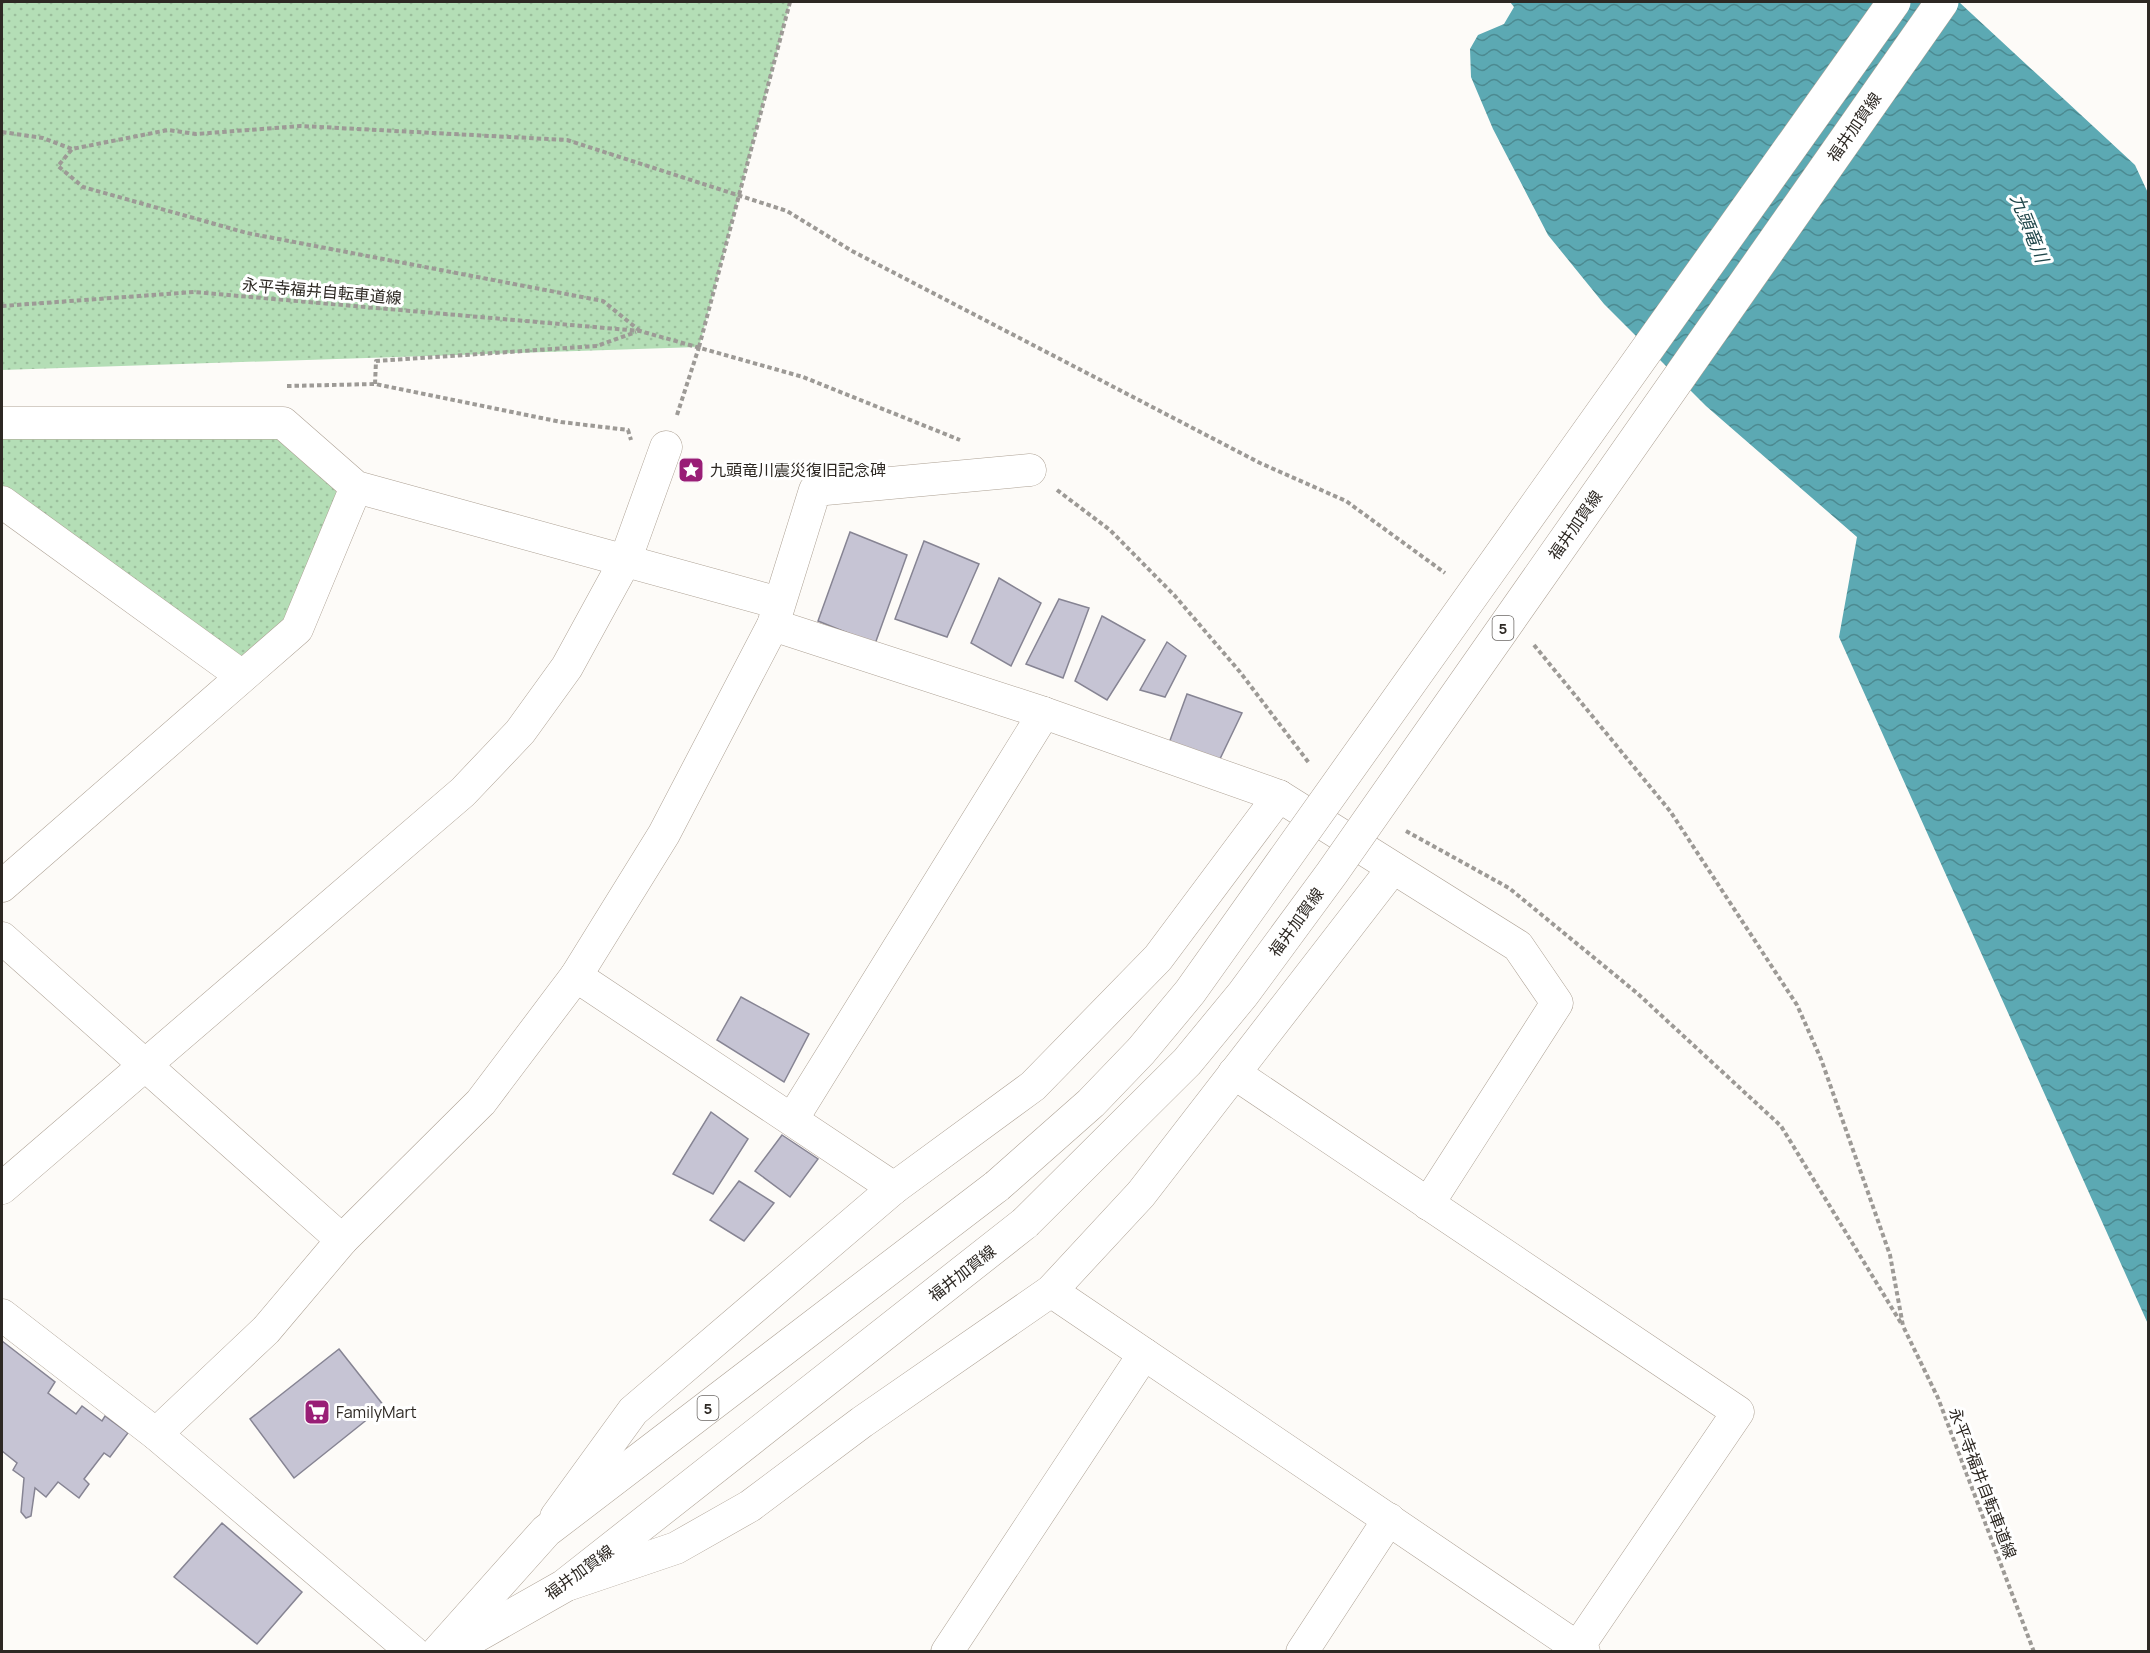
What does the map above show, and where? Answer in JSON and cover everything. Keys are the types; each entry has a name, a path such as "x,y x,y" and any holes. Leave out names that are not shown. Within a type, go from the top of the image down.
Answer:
{"main road":[{"name":"5","path":"438,1652 546,1531 997,1186 1091,1103 1141,1051 1190,992 1894,2"},
{"name":"福井加賀線","path":"449,1652 564,1586 1025,1223 1188,1062 1243,994 1339,863 1942,2"}],"street":[{"path":"2,423 283,423 356,488 625,561 1279,796 1518,946 1557,1003 1428,1203"},
{"path":"2,1188 463,792 520,732 567,667 625,561 666,447"},
{"path":"156,1434 266,1330 342,1240 481,1102 576,976 664,834 776,614 815,490 1030,470"},
{"path":"2,886 297,629 356,488"},
{"path":"2,502 242,676"},
{"path":"793,1118 1044,713"},
{"path":"546,1531 633,1411 894,1188 1033,1086 1158,958 1279,796"},
{"path":"564,1586 676,1548 750,1506 862,1422 1051,1291 1141,1194 1394,868"},
{"path":"2,938 342,1240"},
{"path":"576,976 793,1118 894,1188"},
{"path":"1051,1291 1581,1649 1738,1412 1234,1073"},
{"path":"2,1315 156,1434 413,1652"},
{"path":"947,1652 1144,1354"},
{"path":"1302,1652 1389,1519"}],"path":[{"path":"666,447 699,347 790,2"},
{"path":"2,132 43,138 72,148"},
{"name":"永平寺福井自転車道線","path":"2,306 194,292 640,331 699,347"},
{"path":"375,384 376,361 597,346 640,331"},
{"path":"276,387 375,384 561,422 628,430 635,451"},
{"name":"永平寺福井自転車道線","path":"1903,1326 1938,1398 2034,1652"}],"green space":[{"path":"2,2 790,2 699,347 2,370"},
{"path":"2,425 280,432 356,487 297,629 242,676 2,490"}],"water":[{"name":"九頭竜川","path":"1510,2 1959,2 2135,165 2148,193 2148,1324 1839,637 1857,537 1706,406 1604,304 1548,235 1493,129 1471,77 1470,49 1478,35 1504,24 1514,7"}],"building":[{"path":"850,532 907,555 875,644 818,621"},
{"path":"924,541 979,564 947,637 895,619"},
{"path":"999,578 1041,603 1011,666 971,643"},
{"path":"1059,599 1089,608 1063,678 1026,664"},
{"path":"1102,616 1145,640 1107,700 1075,681"},
{"path":"1167,642 1186,656 1165,697 1140,690"},
{"path":"1187,694 1242,713 1218,763 1169,743"},
{"path":"741,997 809,1034 784,1082 717,1040"},
{"path":"711,1112 748,1139 713,1194 673,1174"},
{"path":"782,1135 818,1159 790,1197 755,1171"},
{"path":"739,1181 774,1203 744,1241 710,1220"},
{"path":"2,1341 55,1382 48,1393 76,1414 82,1406 102,1421 105,1416 128,1433 110,1457 104,1453 84,1479 89,1484 79,1498 58,1482 46,1497 35,1488 31,1516 26,1518 21,1512 24,1478 13,1470 17,1463 2,1451"},
{"path":"339,1349 384,1406 294,1478 250,1419"},
{"path":"222,1523 302,1592 257,1644 174,1577"}],"place":[{"name":"九頭竜川震災復旧記念碑","path":"691,470"},
{"name":"FamilyMart","path":"317,1412"}]}
